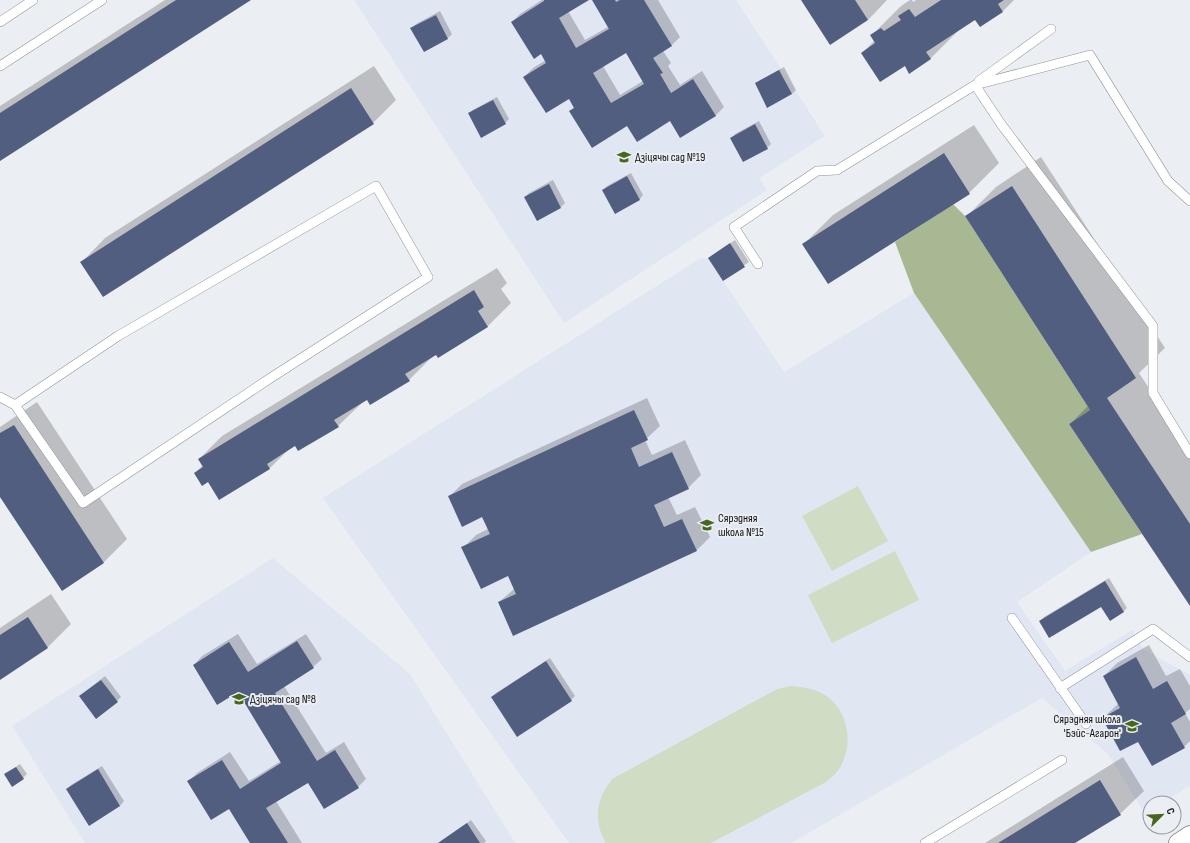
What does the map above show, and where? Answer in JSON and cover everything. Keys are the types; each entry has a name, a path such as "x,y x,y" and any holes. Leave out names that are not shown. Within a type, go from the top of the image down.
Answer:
{"street":[{"path":"1178,843 1190,835"}],"lane":[{"path":"0,22 33,0"},
{"path":"0,66 102,0"},
{"path":"758,264 734,227 817,170 837,170 975,85 1051,29"},
{"path":"975,85 1090,55 1168,181 1190,201"},
{"path":"975,85 1001,124 1153,326 1153,393 1190,454"},
{"path":"0,397 15,405 83,503 269,379 428,277 376,186 118,336 15,405"},
{"path":"1012,618 1086,724"},
{"path":"1060,688 1153,629 1190,657"},
{"path":"925,843 1062,760"}],"shaded area":[{"name":"Дзіцячы сад №19","path":"354,0 736,0 825,136 759,178 767,190 564,323"},
{"name":"Сярэдняя школа №15","path":"708,258 784,372 914,293 1091,552 1017,602 1065,671 1132,630 1143,649 1190,675 1190,786 1175,795 1142,795 1142,809 1108,754 1042,698 791,843 569,843 323,498 699,259"},
{"name":"Дзіцячы сад №8","path":"273,558 409,673 515,843 85,843 12,726"}],"green space":[{"path":"953,204 965,216 1090,410 1069,424 1142,534 1091,552 914,293 895,242"},
{"path":"858,486 888,541 832,571 802,516"},
{"path":"895,551 919,600 832,643 808,595"},
{"path":"791,686 811,689 823,694 839,709 844,719 848,741 846,752 843,762 837,772 829,780 711,843 606,843 599,827 598,810 603,793 612,779 777,689"}],"building":[{"path":"176,0 251,0 0,161 0,113"},
{"path":"589,0 559,18 576,48 609,29 592,0 615,0 616,2 620,0 644,0 672,46 653,58 663,73 660,74 671,93 693,79 716,116 680,138 670,121 637,142 627,126 592,148 569,111 574,108 569,99 546,113 523,77 546,63 541,54 534,59 511,22 544,1","holes":["626,53 644,84 611,103 593,73"]},
{"path":"801,0 855,0 868,20 830,45"},
{"path":"941,0 1004,0 998,4 1003,12 980,27 975,20 926,52 931,59 909,74 905,66 880,82 861,53 875,43 870,35 881,28 884,31 901,20 898,16 909,9 915,17"},
{"path":"436,15 448,39 424,52 410,28"},
{"path":"779,70 792,94 767,108 755,83"},
{"path":"351,88 374,124 103,297 80,262"},
{"path":"493,100 506,124 481,138 468,113"},
{"path":"755,124 768,149 743,162 730,138"},
{"path":"944,153 970,194 828,284 802,244"},
{"path":"627,176 640,200 615,214 602,190"},
{"path":"549,184 561,208 537,221 524,197"},
{"path":"1012,186 1136,378 1107,398 1190,524 1190,606 1069,424 1090,410 965,216"},
{"path":"730,243 745,267 723,281 708,258"},
{"path":"474,290 484,307 478,311 488,327 438,358 436,355 405,374 410,381 370,405 367,400 334,420 339,427 298,451 295,446 267,464 270,469 219,500 208,482 202,486 194,473 203,467 198,459"},
{"path":"634,410 648,440 631,448 639,467 672,452 689,489 654,505 664,527 682,519 697,551 513,636 498,602 516,594 508,576 481,589 461,547 490,534 482,517 462,527 448,496"},
{"path":"14,425 104,563 62,591 0,497 0,433"},
{"path":"1105,581 1124,612 1110,621 1101,607 1049,638 1039,621"},
{"path":"28,617 48,648 0,680 0,635"},
{"path":"297,641 314,668 275,693 317,761 335,750 359,788 324,809 308,783 266,808 288,843 250,843 229,809 211,820 187,781 222,760 240,789 281,763 238,692 217,705 193,665 229,642 248,672"},
{"path":"1136,657 1153,689 1167,681 1186,714 1171,723 1185,748 1152,766 1138,742 1120,751 1102,718 1120,708 1103,676"},
{"path":"546,661 572,701 517,737 491,697"},
{"path":"101,680 118,702 96,719 79,696"},
{"path":"16,767 24,779 12,787 4,774"},
{"path":"98,769 120,806 89,826 66,789"},
{"path":"1100,780 1121,815 1075,843 998,843"},
{"path":"467,823 480,843 438,843"}],"place":[{"name":"Дзіцячы сад №19","path":"624,157"},
{"name":"Сярэдняя школа №15","path":"707,525"},
{"name":"Дзіцячы сад №8","path":"239,699"},
{"name":"Сярэдняя школа 'Бэйс-Агарон'","path":"1132,726"}]}
